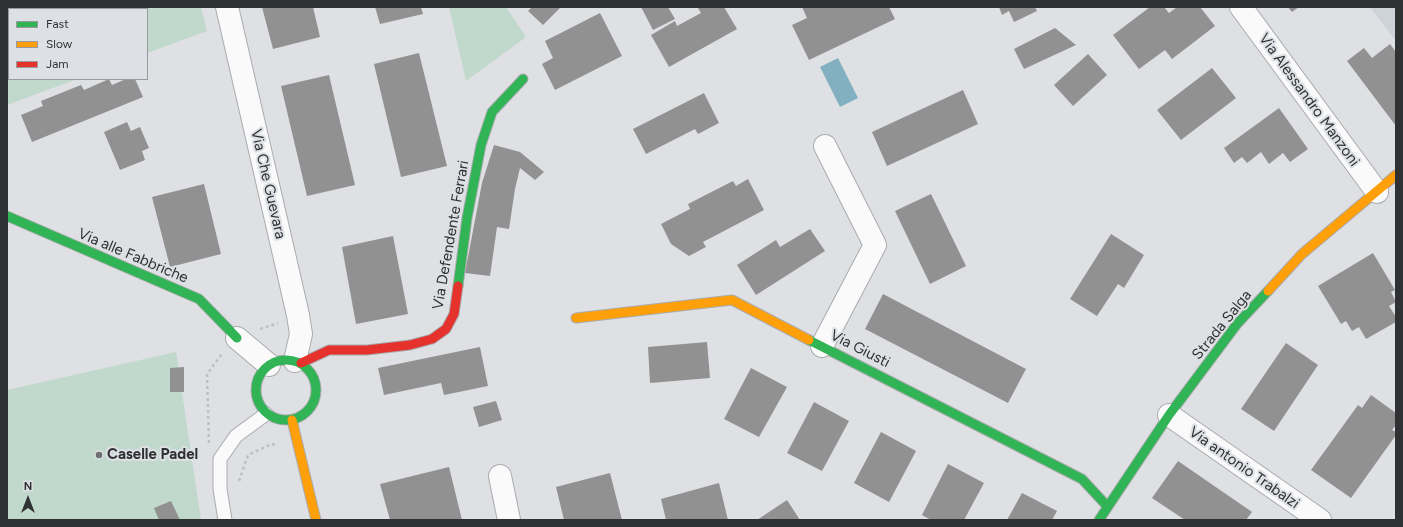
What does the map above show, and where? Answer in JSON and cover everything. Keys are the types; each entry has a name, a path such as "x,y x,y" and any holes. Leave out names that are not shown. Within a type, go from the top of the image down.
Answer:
{"street":[{"name":"Via Che Guevara","path":"227,7 298,315 301,334 298,362"},
{"name":"Via Alessandro Manzoni","path":"1241,7 1377,192"},
{"name":"Via Defendente Ferrari","path":"298,362 329,350 368,350 410,345 432,340 446,329 454,314 467,218 481,146 492,112 523,79"},
{"path":"822,346 875,245 824,146"},
{"name":"Strada Salga","path":"1099,520 1169,415 1237,324 1302,254 1396,175"},
{"name":"Via alle Fabbriche","path":"7,216 199,299 237,338"},
{"name":"Via Giusti","path":"576,318 732,300 1082,479 1107,506"},
{"path":"237,338 269,365"},
{"path":"281,360 298,362 310,371 316,383 316,395 312,407 303,416 292,420 278,420 266,414 258,403 255,389 260,375 269,365 281,360"},
{"name":"Via antonio Trabalzi","path":"1169,415 1320,520"},
{"path":"292,420 316,520"},
{"path":"500,476 509,520"}],"lane":[{"path":"225,520 220,489 220,459 236,436 266,414"}],"path":[{"path":"237,338 298,315"}],"shaded area":[{"path":"1370,7 1396,7 1396,41"}],"green space":[{"path":"7,7 201,7 207,31 148,53 148,8 8,8 8,80 74,80 7,105"},
{"path":"449,7 506,7 526,37 466,81"},
{"name":"Caselle Padel","path":"176,352 201,520 7,520 7,390"}],"water":[{"path":"838,58 858,98 840,107 820,67"}],"building":[{"path":"262,7 313,7 320,37 273,49"},
{"path":"375,7 421,7 423,14 380,24"},
{"path":"532,7 561,7 543,25 528,11"},
{"path":"641,7 668,7 675,19 653,30"},
{"path":"724,7 737,29 669,67 651,35 675,21 677,26 701,13 698,8"},
{"path":"802,7 889,7 895,19 809,60 792,25 807,18"},
{"path":"999,7 1035,7 1037,11 1014,22 1009,11 1002,15"},
{"path":"1150,7 1164,7 1169,13 1177,7 1200,7 1215,26 1172,59 1165,50 1139,69 1113,35"},
{"path":"1288,7 1299,7 1292,12"},
{"path":"600,13 622,56 555,90 542,64 553,58 545,41"},
{"path":"1055,28 1076,45 1024,69 1014,49"},
{"path":"1390,44 1396,52 1396,126 1347,61 1364,48 1372,58"},
{"path":"419,53 447,166 401,177 374,64"},
{"path":"1088,54 1107,75 1073,106 1054,85"},
{"path":"1212,68 1236,98 1181,140 1157,110"},
{"path":"329,75 355,185 307,196 281,86"},
{"path":"107,80 110,80 112,85 124,80 135,80 143,97 32,142 21,115 43,106 41,101 81,85 84,90"},
{"path":"963,90 978,124 887,166 872,132"},
{"path":"704,93 719,123 698,134 695,129 646,154 633,129"},
{"path":"1279,108 1308,149 1290,162 1283,153 1269,164 1261,152 1247,163 1242,157 1234,163 1224,148"},
{"path":"127,122 131,131 140,127 149,148 142,151 145,160 120,170 104,132"},
{"path":"494,145 520,152 544,172 535,180 520,168 509,229 497,227 490,276 465,273 482,183"},
{"path":"748,179 764,210 703,242 706,247 689,256 671,244 661,224 690,209 688,204 733,181 736,186"},
{"path":"204,184 221,254 170,267 152,197"},
{"path":"931,194 966,266 930,284 895,211"},
{"path":"810,229 825,251 756,295 737,265 776,240 780,247"},
{"path":"1111,234 1144,255 1124,288 1118,284 1097,316 1070,299"},
{"path":"393,236 408,314 356,324 342,247"},
{"path":"1373,253 1395,290 1391,292 1396,302 1389,306 1396,317 1396,322 1366,339 1359,327 1352,331 1346,321 1341,324 1318,286"},
{"path":"883,294 1026,369 1008,403 865,329"},
{"path":"707,342 710,378 650,383 648,347"},
{"path":"1286,343 1318,365 1274,431 1241,409"},
{"path":"480,347 488,386 444,395 441,383 384,395 378,368"},
{"path":"184,367 184,392 170,392 170,368"},
{"path":"751,368 787,387 759,437 724,419"},
{"path":"1371,395 1396,413 1396,425 1392,430 1396,432 1396,435 1351,498 1311,470 1358,405 1362,408"},
{"path":"496,401 502,420 479,427 473,407"},
{"path":"814,402 849,421 822,471 787,453"},
{"path":"881,432 916,451 889,502 854,483"},
{"path":"1178,461 1252,512 1246,520 1185,520 1152,498"},
{"path":"948,464 984,483 964,520 931,520 922,515"},
{"path":"449,467 462,520 390,520 380,484"},
{"path":"610,473 622,520 564,520 556,487"},
{"path":"719,483 728,520 666,520 661,499"},
{"path":"1022,493 1057,511 1052,520 1007,520"},
{"path":"787,500 800,520 757,520"},
{"path":"171,501 180,520 159,520 154,508"}],"traffic: fast":[{"path":"458,286 467,218 481,145 492,112 523,79"},
{"path":"7,216 199,299 237,338"},
{"path":"1099,520 1169,415 1237,324 1268,291"},
{"path":"809,340 1082,479 1107,506"},
{"path":"280,360 292,360 303,365 311,373 316,384 316,390 314,402 303,415 292,420 280,420 269,415 261,407 256,396 256,384 261,373 269,365 280,360"}],"traffic: slow":[{"path":"1268,291 1302,254 1396,175"},
{"path":"576,318 732,300 809,340"},
{"path":"292,420 316,520"}],"traffic: jam":[{"path":"301,363 329,350 367,350 410,345 432,339 446,329 454,314 458,286"}],"place":[{"name":"Caselle Padel","path":"99,455"}]}
